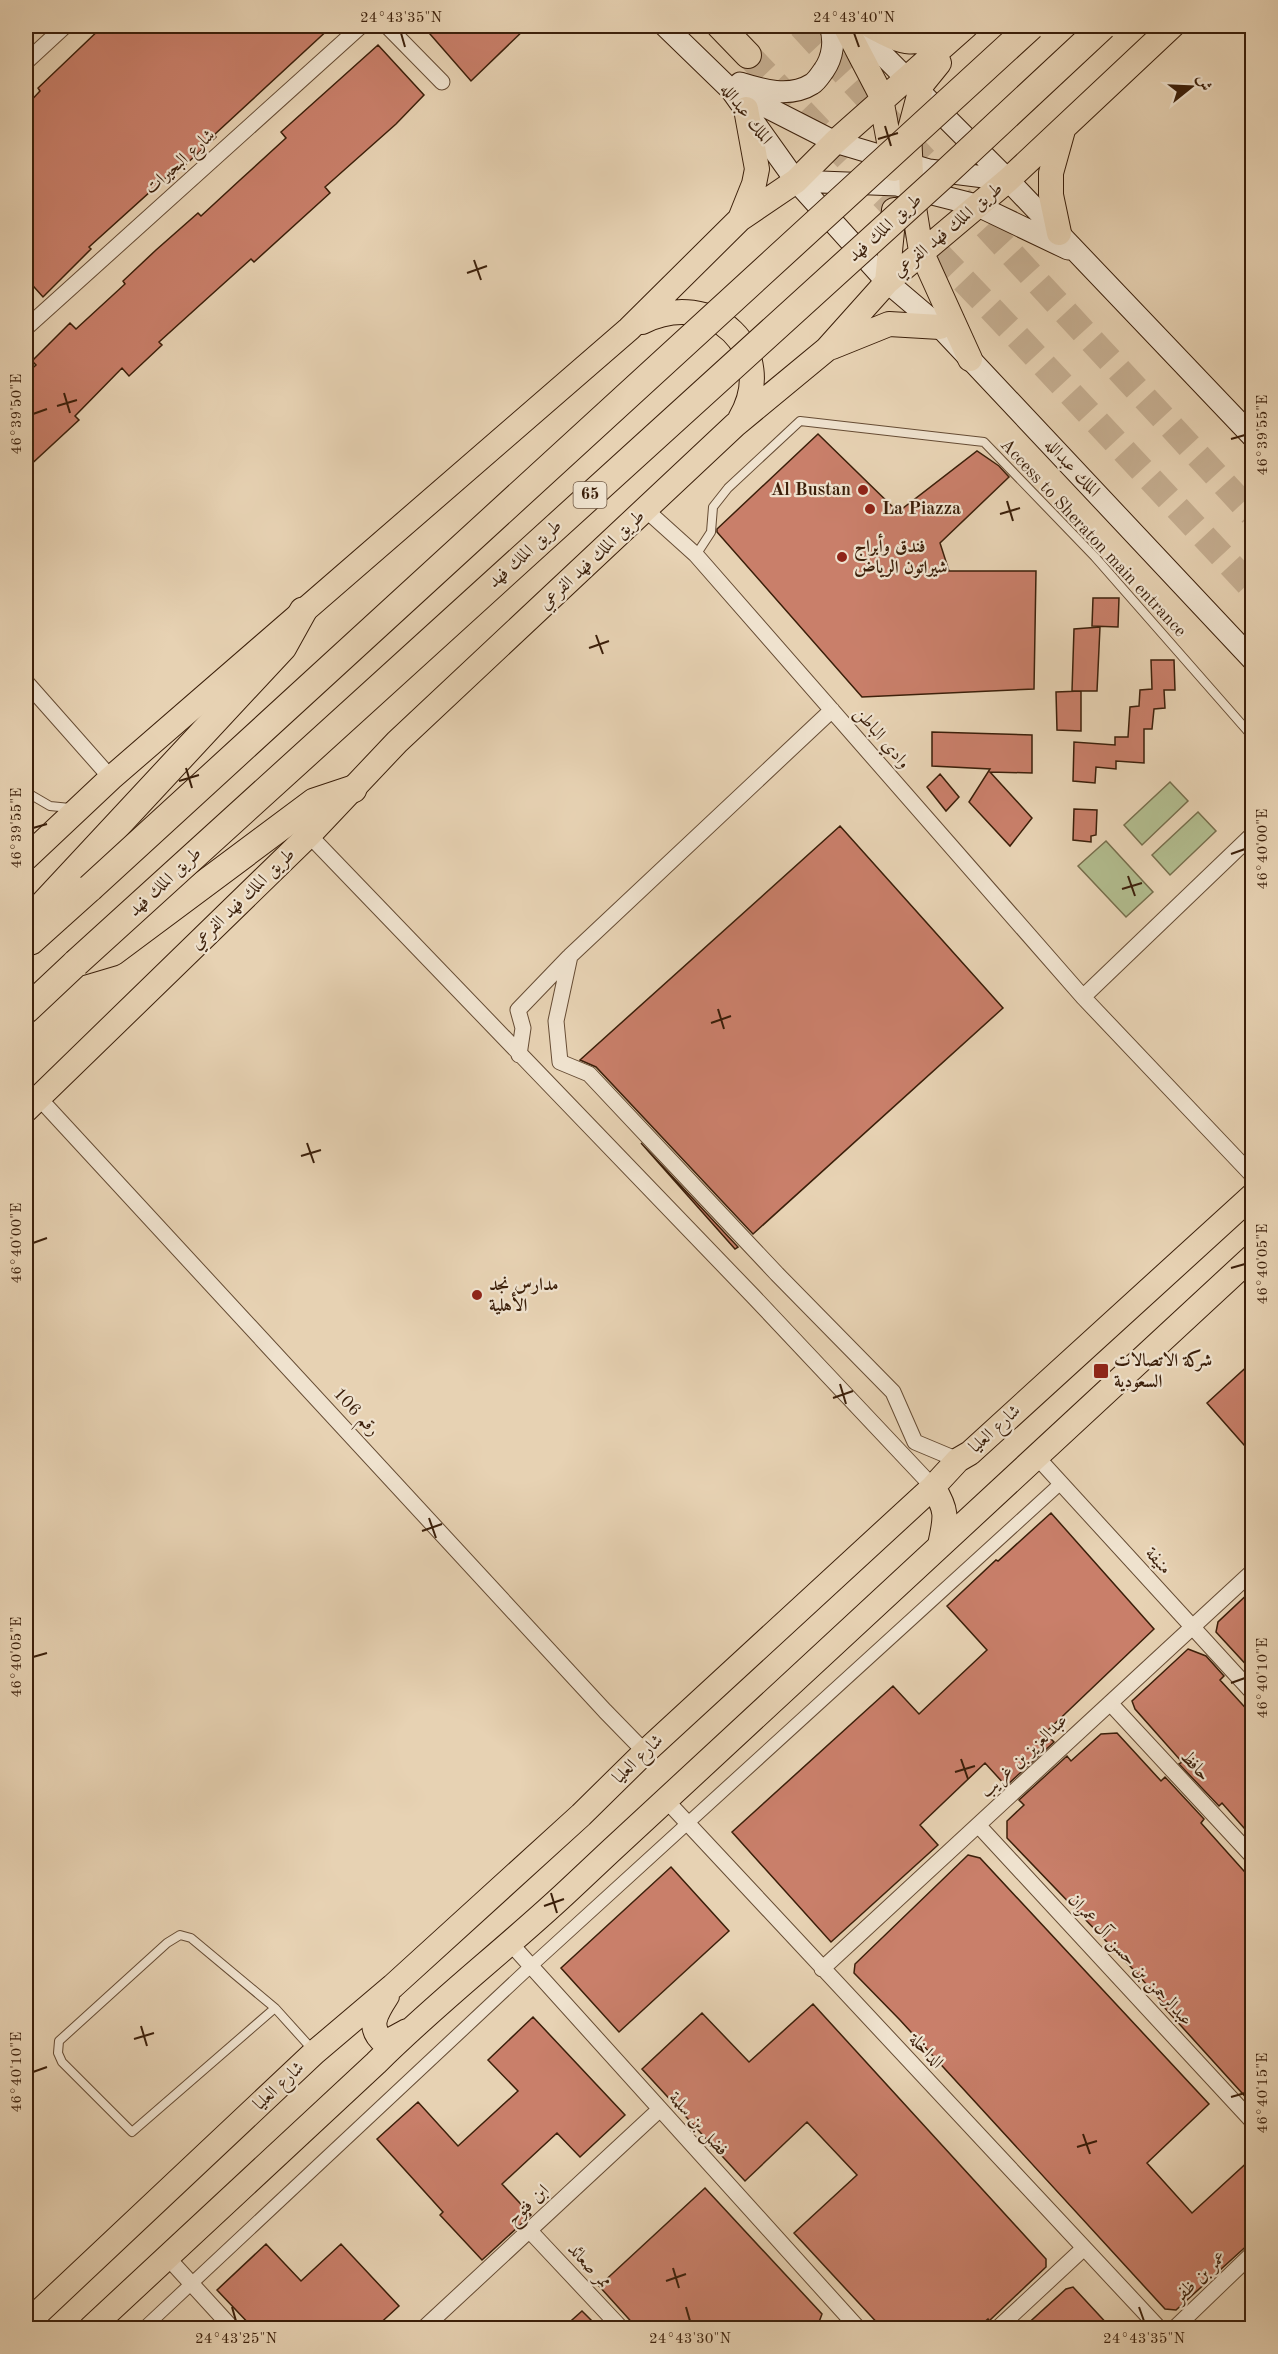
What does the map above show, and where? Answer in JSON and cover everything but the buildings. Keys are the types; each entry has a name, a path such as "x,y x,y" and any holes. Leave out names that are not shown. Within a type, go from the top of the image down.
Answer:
{"highway":[{"path":"720,26 748,55"},
{"name":"65","path":"26,945 1031,26"},
{"name":"طريق الملك فهد","path":"26,1010 1104,26"},
{"path":"26,930 28,920 283,646 303,611"},
{"path":"76,963 113,952 314,802 352,789"}],"main road":[{"name":"الملك عبدالله","path":"665,26 724,83 746,109 796,181 887,282 940,327 1252,659"},
{"path":"724,83 768,91 792,91 813,84 829,63 834,38 830,26"},
{"path":"845,26 880,93 901,161 904,187 921,251 970,359"},
{"path":"854,26 1008,180 1252,436"},
{"path":"871,26 896,39 916,43 956,26"},
{"path":"26,858 111,778 629,329 740,219 796,181 835,142 881,102 913,86 968,26"},
{"name":"طريق الملك فهد الفرعي","path":"32,1104 309,835 398,742 735,425 827,349 887,282 1008,180 1172,26"},
{"path":"724,83 835,142 929,170 1008,180"},
{"path":"901,161 909,133 913,86"},
{"path":"740,219 754,184 757,169 746,109"},
{"path":"1059,233 1051,195 1051,173 1063,129"},
{"path":"796,181 904,187 976,205 1075,252"},
{"path":"887,282 890,243 904,187"},
{"path":"629,329 655,315 675,310 695,311 714,318 730,330 743,345 750,364 752,384 748,404 735,425"},
{"path":"827,349 889,324 940,327"},
{"name":"شارع العليا","path":"26,2324 315,2052 393,1986 581,1815 645,1752 933,1487 958,1460 970,1453 1252,1196"},
{"path":"91,2328 410,2029 511,1944 1252,1257"},
{"path":"933,1487 944,1505 944,1526 940,1545"},
{"path":"393,1986 377,2012 374,2026 377,2036 385,2043 410,2029"}],"street":[{"path":"26,62 65,26"},
{"name":"شارع البحيرات","path":"28,319 361,26"},
{"path":"387,26 442,82"},
{"name":"وادي الباطن","path":"646,510 696,555 1083,997 1252,1175"},
{"path":"26,682 111,778"},
{"path":"519,1055 523,1028 518,1010 570,956 832,710"},
{"path":"309,835 753,1296 933,1487"},
{"path":"1083,997 1252,835"},
{"path":"570,956 556,1021 560,1062 589,1074 777,1274 893,1392 915,1442 958,1460"},
{"name":"رقم 106","path":"32,1104 645,1752"},
{"name":"منيفة","path":"1036,1456 1252,1692"},
{"path":"144,2328 531,1966 1061,1483"},
{"name":"عبدالعزيز بن غريب","path":"822,1969 1252,1572"},
{"name":"حافظ","path":"1110,1703 1252,1856"},
{"name":"الداخلة","path":"665,1799 1159,2328"},
{"name":"عبدالرحمن بن حسن آل عمران","path":"978,1825 1251,2118"},
{"name":"فضل بن سلمة","path":"511,1944 853,2323"},
{"name":"ابن فتوح","path":"424,2328 659,2110"},
{"name":"ممر صعائد","path":"529,2230 621,2328"},
{"path":"998,2328 1084,2248"},
{"name":"عمر بن ظفر","path":"1175,2328 1252,2254"},
{"path":"168,2258 232,2328"},
{"path":"835,2328 853,2323"}],"lane":[{"name":"Access to Sheraton main entrance","path":"696,555 711,532 713,507 728,488 800,421 984,442 1095,557 1252,736"},
{"path":"26,792 50,806 78,809"},
{"path":"275,2008 132,2132 62,2062 58,2053 59,2041 167,1943 180,1935 191,1938 275,2008 315,2052"}],"green space":[{"path":"1170,782 1188,801 1142,845 1124,825"},
{"path":"1198,812 1216,831 1170,875 1152,855"},
{"path":"1106,841 1153,892 1126,917 1078,866"}],"tunnel":[{"path":"801,26 1252,514"},
{"path":"748,55 1014,333 1252,588"}],"place":[{"name":"Al Bustan","path":"863,490"},
{"name":"La Piazza","path":"870,509"},
{"name":"فندق وأبراج شيراتون الرياض","path":"842,557"},
{"name":"مدارس نجد الأهلية","path":"477,1295"},
{"name":"شركة الاتصالات السعودية","path":"1101,1371"}]}
